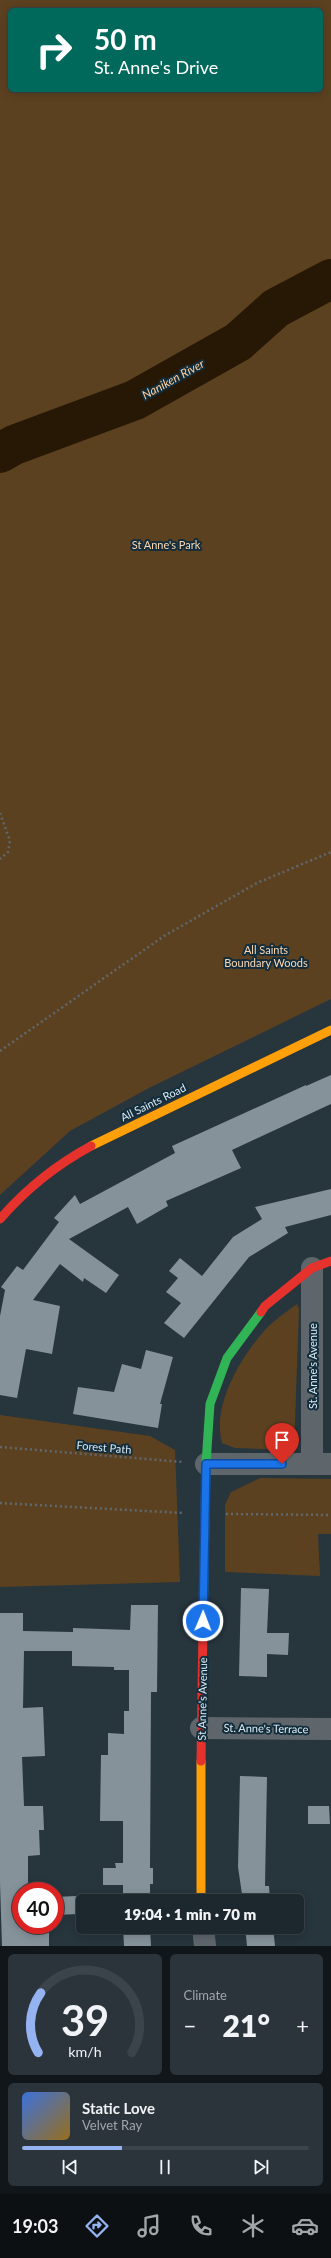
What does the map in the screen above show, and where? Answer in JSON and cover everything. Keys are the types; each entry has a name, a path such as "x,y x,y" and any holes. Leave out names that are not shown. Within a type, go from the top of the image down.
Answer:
{"street":[{"name":"All Saints Road","path":"0,1219 29,1188 66,1162 132,1125 331,1030"},
{"name":"St. Anne's Avenue","path":"322,1264 322,1464"},
{"name":"St Anne's Avenue","path":"201,1894 201,1728 206,1464 210,1404 227,1358 265,1306 322,1264"},
{"path":"206,1464 322,1464"},
{"name":"St. Anne's Terrace","path":"201,1728 331,1729"},
{"path":"204,1934 205,1946"}],"path":[{"path":"0,813 10,841 8,852 0,859"},
{"path":"0,1051 164,936 257,883 331,852"},
{"name":"Forest Path","path":"0,1447 206,1464"},
{"path":"0,1504 205,1514 331,1515"}],"green space":[{"name":"St Anne's Park","path":"0,0 331,0 331,999 149,1088 70,1131 0,1195"},
{"path":"297,1304 299,1309 294,1450 235,1448 222,1443 220,1428 221,1413 230,1383 246,1355 264,1331 275,1320"},
{"path":"0,1415 150,1436 175,1450 180,1582 0,1587"},
{"path":"260,1478 331,1479 331,1534 318,1534 320,1576 225,1572 225,1505 231,1492"}],"building":[{"path":"331,1075 331,1104 232,1150 241,1168 166,1201 168,1206 137,1224 128,1207 69,1239 119,1275 106,1293 84,1278 83,1282 60,1264 33,1300 60,1306 52,1354 26,1349 17,1398 0,1395 0,1316 5,1290 1,1287 17,1266 23,1270 59,1222 54,1218 75,1195 80,1204 175,1153 172,1146"},
{"path":"331,1189 331,1215 285,1227 288,1233 249,1257 184,1338 164,1323 181,1303 166,1292 178,1278 169,1271 180,1258 202,1276 233,1237 262,1219 255,1207"},
{"path":"146,1350 173,1357 160,1404 162,1404 158,1428 73,1414 78,1387 114,1392 122,1364 141,1369"},
{"path":"241,1588 269,1589 267,1633 289,1633 288,1655 267,1654 267,1677 239,1676"},
{"path":"131,1605 158,1605 157,1692 151,1692 150,1868 153,1868 153,1884 150,1884 150,1894 123,1894 123,1885 103,1885 103,1868 116,1868 115,1863 123,1863 123,1821 100,1821 101,1755 108,1755 108,1733 124,1734 124,1711 129,1711 129,1670 114,1670 114,1667 72,1666 72,1651 24,1651 23,1708 43,1707 45,1756 22,1757 24,1806 43,1806 44,1830 39,1830 40,1855 28,1856 28,1882 12,1882 12,1934 49,1934 49,1946 2,1946 0,1883 0,1613 23,1613 23,1631 73,1632 73,1628 130,1630"},
{"path":"240,1776 267,1777 265,1886 269,1886 270,1894 242,1894 238,1867"},
{"path":"308,1806 329,1806 330,1824 308,1824"},
{"path":"76,1896 76,1914 64,1915 64,1897"},
{"path":"123,1934 150,1934 151,1946 124,1946"},
{"path":"246,1934 274,1934 275,1946 247,1946"}],"waterway":[{"name":"Naniken River","path":"0,453 14,445 135,400 238,342 276,308 331,279"}],"traffic: fast":[{"path":"203,1626 206,1464 210,1404 227,1358 261,1312"}],"traffic: slow":[{"path":"91,1146 331,1030"},
{"path":"201,1761 201,1894"}],"traffic: jam":[{"path":"0,1219 42,1178 78,1153 91,1146"},
{"path":"261,1312 265,1306 312,1268 331,1261"},
{"path":"201,1761 203,1626"}],"route":[{"path":"203,1621 206,1464 282,1464"}],"park label":[{"name":"All Saints Boundary Woods","path":"266,955"}]}
